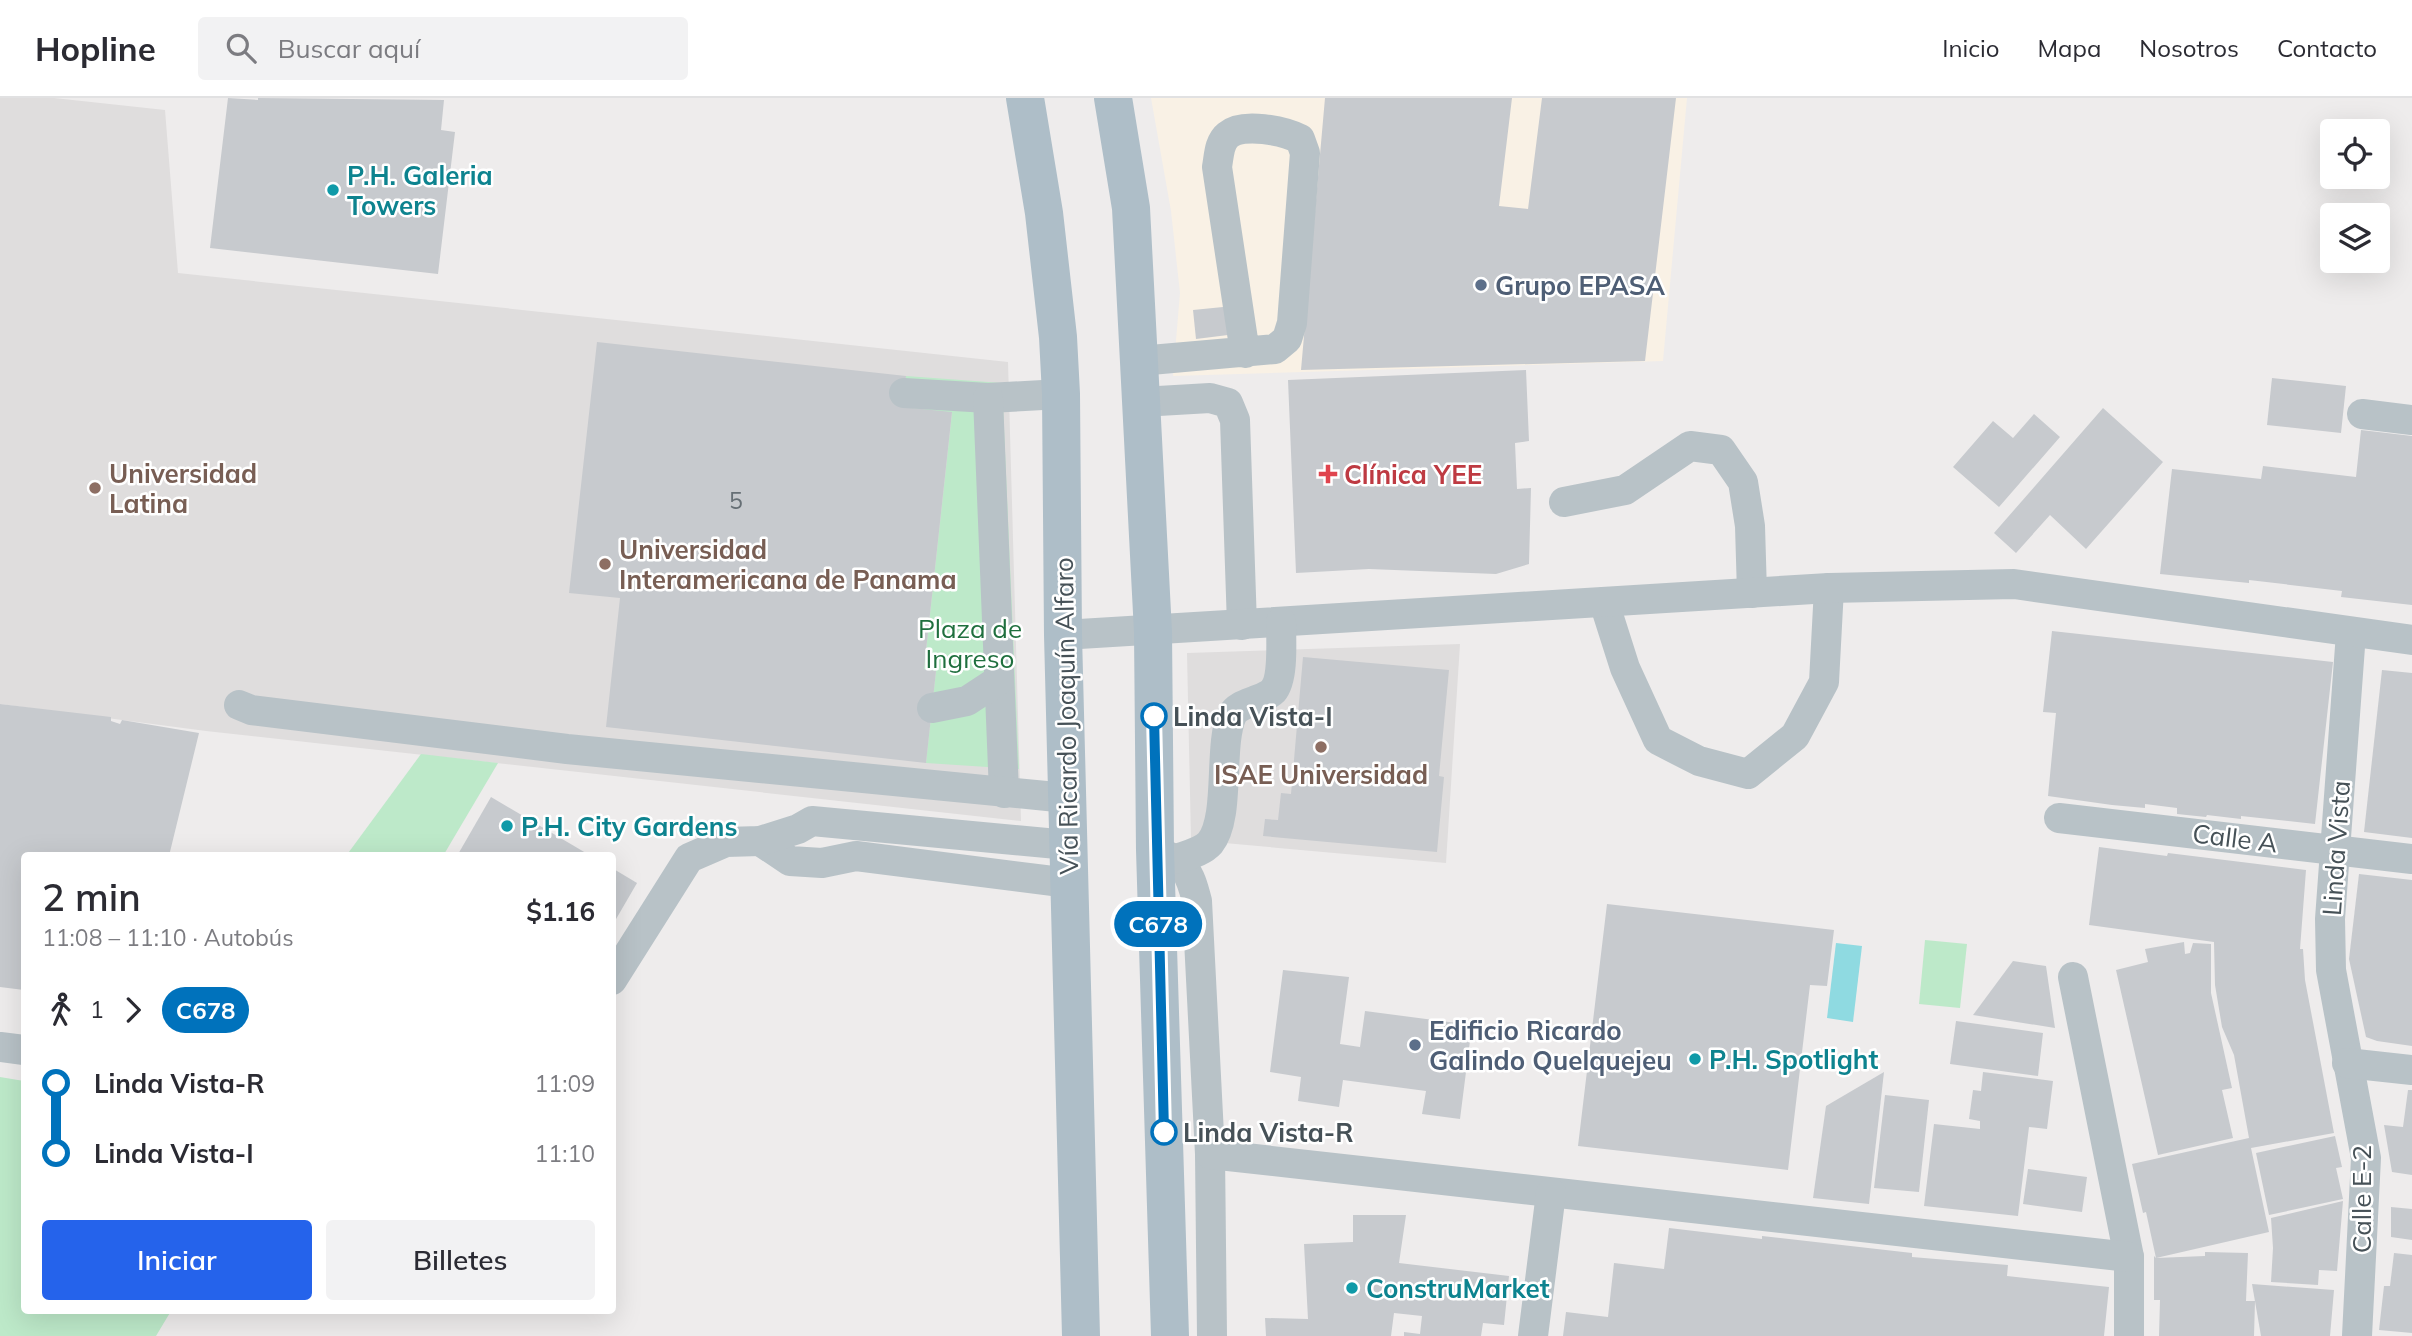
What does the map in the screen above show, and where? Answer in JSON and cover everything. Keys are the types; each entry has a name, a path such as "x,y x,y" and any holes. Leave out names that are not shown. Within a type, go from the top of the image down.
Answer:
{"main road":[{"name":"Vía Ricardo Joaquín Alfaro","path":"1025,98 1044,213 1058,337 1061,394 1063,635 1081,1336"},
{"path":"1113,98 1131,208 1166,854 1170,1336"}],"street":[{"path":"1139,361 1245,353 1275,349 1287,339 1292,323 1305,153 1300,139 1286,132 1242,129 1227,135 1219,150 1217,166 1245,353"},
{"path":"904,393 988,398 1061,394"},
{"path":"988,398 1004,793"},
{"path":"1141,402 1210,398 1228,403 1235,420 1242,625"},
{"path":"2362,414 2412,420"},
{"path":"1564,502 1625,490 1690,446 1721,450 1743,482 1750,526 1752,593"},
{"path":"1063,635 1153,632 1829,588 2014,584 2412,640"},
{"path":"1604,602 1625,668 1658,740 1699,761 1748,774 1795,736 1824,682 1829,588"},
{"path":"1166,854 1199,851 1210,842 1222,803 1229,727 1233,713 1242,705 1275,689 1279,677 1281,622"},
{"name":"Linda Vista","path":"2347,1063 2331,970 2330,919 2351,633"},
{"path":"932,708 967,701 999,680"},
{"path":"239,705 251,710 567,749 1067,798"},
{"name":"Calle A","path":"2059,818 2412,859"},
{"path":"616,974 689,858 726,842 760,841 798,829 812,821 1068,845"},
{"path":"760,841 790,861 822,863 856,856 1069,883"},
{"path":"1166,854 1191,877 1197,901 1210,1154 1212,1336"},
{"path":"2073,977 2129,1257 2129,1336"},
{"path":"0,1047 21,1050"},
{"path":"2347,1063 2412,1070"},
{"name":"Calle E-2","path":"2347,1063 2366,1158 2357,1336"},
{"path":"1210,1154 2129,1257"},
{"path":"1533,1336 1551,1193"}],"shaded area":[{"name":"Universidad Interamericana de Panama","path":"0,98 54,98 165,110 178,273 1008,362 1021,821 206,731 0,704"},
{"name":"Grupo EPASA","path":"1151,98 1687,98 1663,361 1173,376 1180,293 1171,211"},
{"name":"ISAE Universidad","path":"1460,644 1446,863 1191,840 1187,653"}],"green space":[{"name":"Plaza de Ingreso","path":"906,376 1002,383 1019,769 926,763 936,671 924,669 952,413 902,407"},
{"path":"421,754 498,763 445,852 349,852"},
{"path":"1925,940 1967,944 1960,1008 1919,1004"},
{"path":"0,1077 21,1080 21,1314 169,1314 156,1336 0,1336"}],"water":[{"path":"1836,943 1862,946 1853,1022 1827,1018"}],"building":[{"name":"P.H. Galeria Towers","path":"228,98 444,100 441,130 455,132 438,274 210,248"},
{"name":"Grupo EPASA","path":"1325,98 1512,98 1499,206 1528,209 1542,98 1676,98 1645,361 1301,370"},
{"path":"1233,306 1236,334 1196,339 1193,310"},
{"path":"597,342 906,376 902,407 952,412 924,669 936,671 926,763 606,727 620,598 569,593"},
{"path":"1526,370 1529,441 1515,443 1517,489 1531,488 1529,564 1496,574 1369,569 1296,573 1288,380"},
{"path":"2272,378 2346,386 2341,433 2267,425"},
{"path":"2103,408 2163,462 2086,549 2050,515 2016,553 1994,533"},
{"path":"2034,414 2060,437 1999,507 1953,467 1993,421 2013,438"},
{"path":"2361,430 2412,436 2412,605 2341,597 2342,591 2249,580 2249,583 2160,574 2172,469 2261,479 2263,466 2356,477"},
{"path":"2052,631 2333,662 2315,824 2241,816 2241,819 2177,814 2177,808 2145,804 2145,808 2112,805 2048,796 2056,713 2043,712"},
{"path":"1303,657 1449,670 1439,776 1444,777 1437,852 1263,836 1265,819 1278,820 1281,793 1291,794"},
{"path":"2382,670 2412,673 2412,838 2364,832"},
{"path":"0,704 111,717 111,721 120,724 122,720 199,733 170,852 21,852 21,990 0,987"},
{"name":"P.H. City Gardens","path":"491,797 584,852 459,852"},
{"path":"2099,847 2306,870 2300,949 2303,949 2305,980 2334,1133 2251,1148 2269,1232 2156,1258 2132,1164 2249,1138 2234,1055 2222,1027 2215,985 2214,942 2089,925"},
{"name":"P.H. City Gardens","path":"616,870 637,883 616,919"},
{"path":"2359,874 2412,880 2412,1046 2366,1037 2349,959"},
{"name":"P.H. Spotlight","path":"1607,904 1834,930 1827,986 1810,985 1788,1170 1578,1146"},
{"path":"2184,942 2185,954 2190,953 2193,943 2211,944 2211,993 2232,1088 2222,1090 2233,1138 2158,1155 2116,970 2148,962 2145,949"},
{"path":"2013,961 2046,966 2055,1028 1973,1015"},
{"name":"Edificio Ricardo Galindo Quelquejeu","path":"1283,970 1349,977 1340,1044 1360,1047 1365,1011 1472,1025 1460,1119 1422,1114 1426,1091 1343,1080 1339,1107 1298,1101 1301,1077 1270,1072"},
{"path":"1956,1021 2043,1033 2038,1076 1950,1064"},
{"path":"1884,1072 1869,1204 1813,1198 1826,1106"},
{"path":"1983,1072 2053,1081 2047,1129 2029,1127 2018,1216 1924,1206 1934,1124 1980,1129 1980,1121 1969,1119 1973,1090 1981,1091"},
{"path":"2408,1090 2412,1090 2412,1175 2392,1172 2384,1125 2403,1127"},
{"path":"1885,1095 1929,1100 1919,1192 1874,1188"},
{"path":"2335,1136 2342,1167 2336,1168 2343,1199 2269,1215 2256,1153"},
{"path":"2028,1169 2087,1177 2082,1212 2023,1204"},
{"path":"2343,1201 2337,1271 2319,1270 2318,1285 2271,1282 2271,1218"},
{"path":"2391,1207 2412,1209 2412,1240 2391,1237"},
{"name":"ConstruMarket","path":"1353,1215 1406,1215 1399,1263 1509,1276 1504,1325 1483,1323 1481,1336 1404,1336 1404,1332 1420,1334 1422,1316 1394,1313 1391,1336 1266,1336 1265,1318 1308,1319 1304,1244 1353,1242"},
{"path":"1669,1228 1912,1253 1912,1257 2008,1265 2007,1276 2109,1287 2104,1336 1563,1336 1566,1312 1608,1317 1614,1263 1664,1269"},
{"path":"2205,1252 2248,1253 2246,1301 2255,1301 2254,1336 2159,1336 2160,1300 2154,1300 2154,1256 2205,1256"},
{"path":"2394,1253 2412,1255 2412,1333 2379,1330 2384,1286 2390,1286"},
{"path":"2252,1284 2334,1290 2330,1336 2261,1336"}],"bus line":[{"name":"C678","path":"1154,716 1155,850 1164,1132"}],"place":[{"name":"P.H. Galeria Towers","path":"333,190"},
{"name":"Grupo EPASA","path":"1481,285"},
{"name":"Clínica YEE","path":"1328,474"},
{"name":"Universidad Latina","path":"95,488"},
{"name":"Universidad Interamericana de Panama","path":"605,564"},
{"name":"Linda Vista-I","path":"1154,716"},
{"name":"ISAE Universidad","path":"1321,747"},
{"name":"P.H. City Gardens","path":"507,826"},
{"name":"Edificio Ricardo Galindo Quelquejeu","path":"1415,1045"},
{"name":"P.H. Spotlight","path":"1695,1059"},
{"name":"Linda Vista-R","path":"1164,1132"},
{"name":"ConstruMarket","path":"1352,1288"}]}
